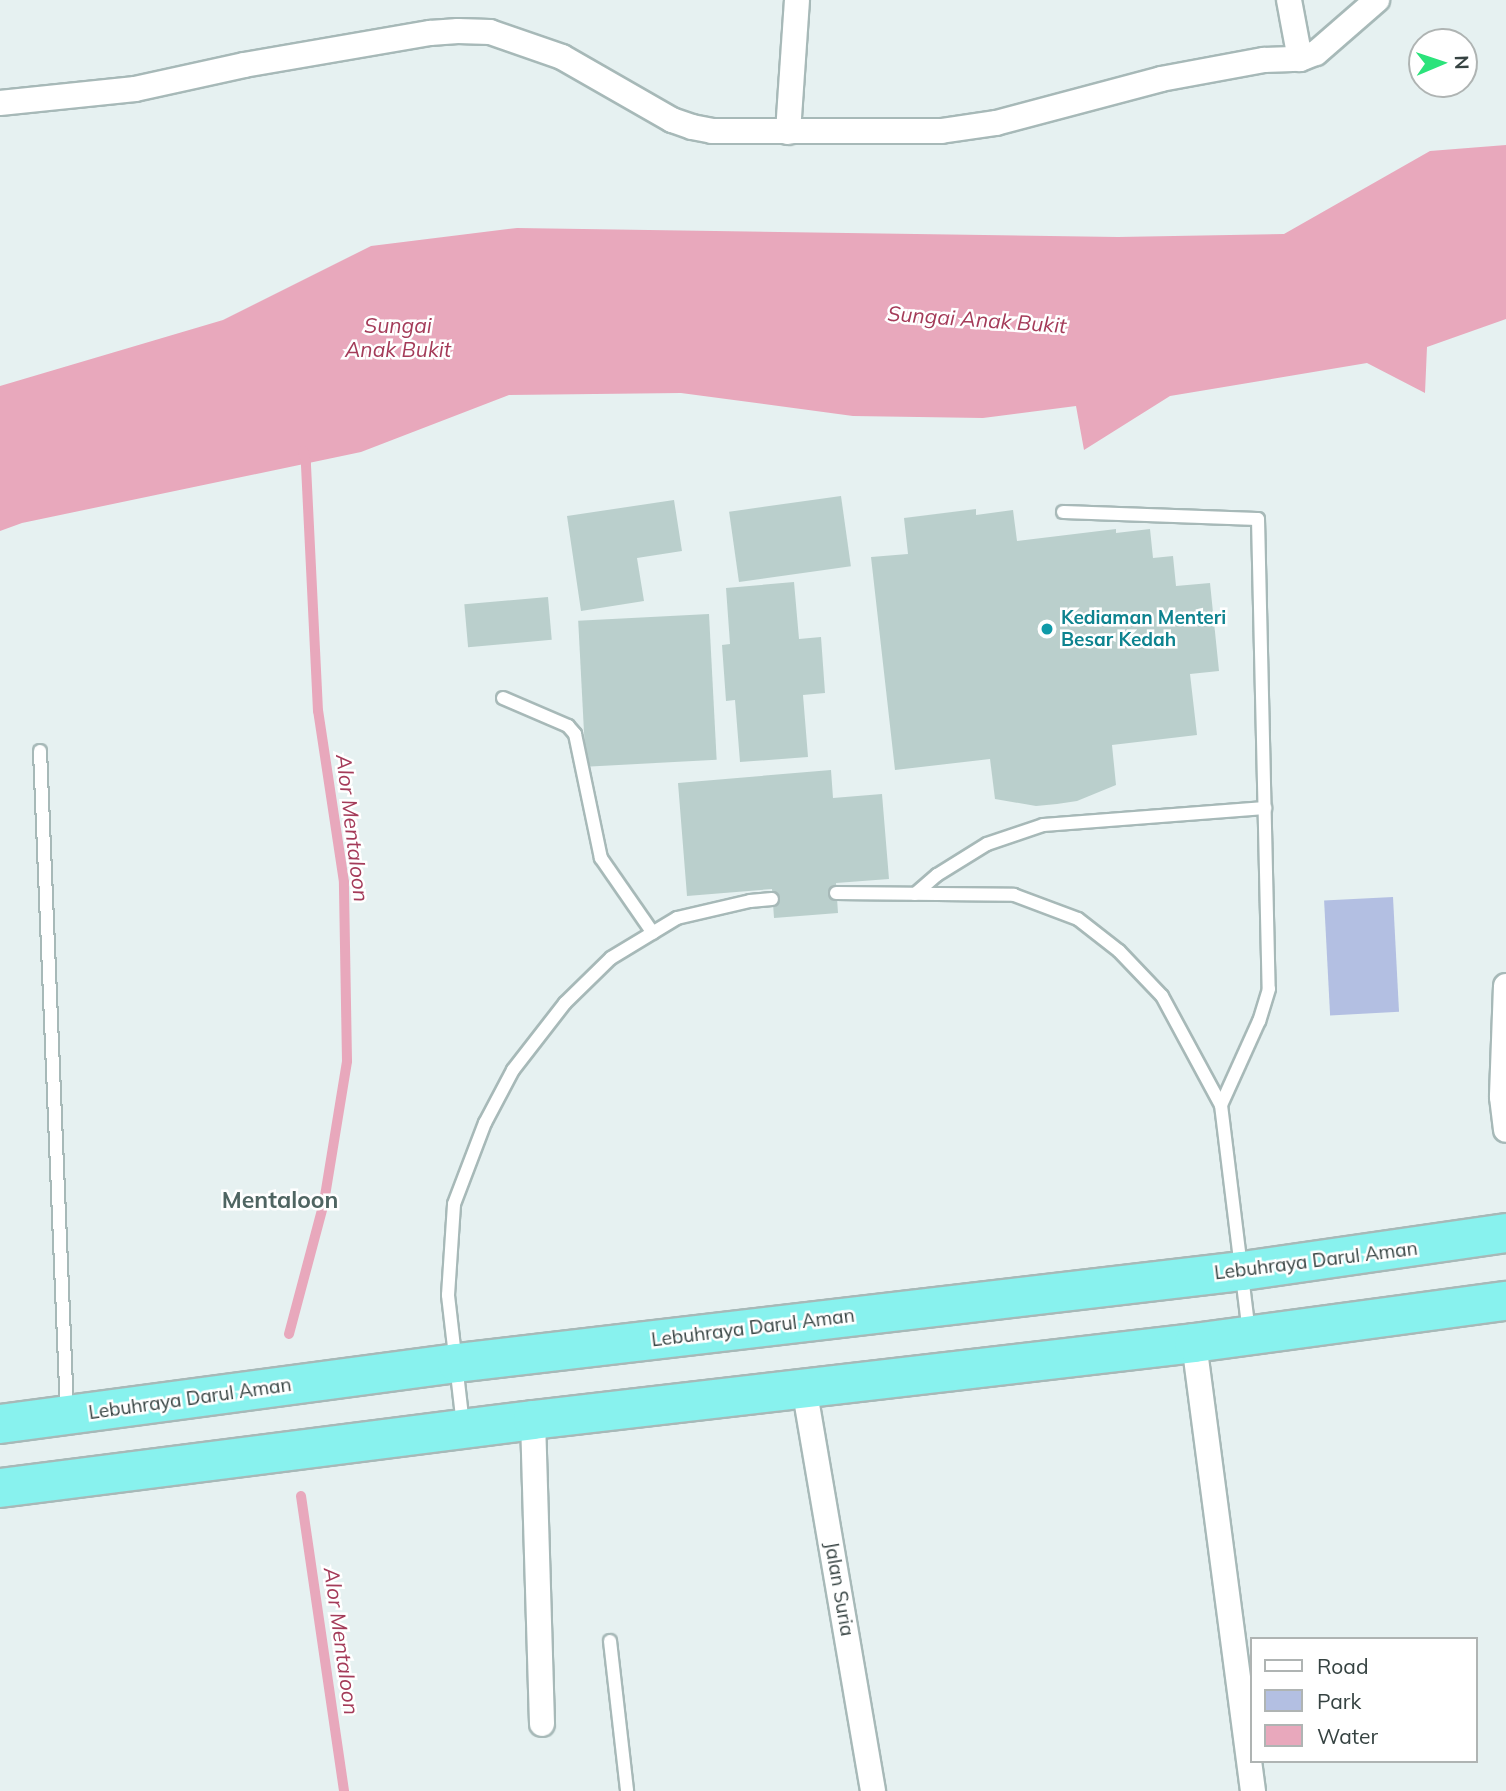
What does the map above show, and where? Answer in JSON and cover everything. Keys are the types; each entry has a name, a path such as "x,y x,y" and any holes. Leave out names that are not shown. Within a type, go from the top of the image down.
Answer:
{"highway":[{"name":"Lebuhraya Darul Aman","path":"0,1424 457,1363 1242,1271 1506,1233"},
{"path":"0,1488 804,1387 1194,1343 1506,1301"}],"street":[{"path":"788,132 797,0"},
{"path":"1289,0 1300,59"},
{"path":"0,103 135,89 244,65 430,33 490,32 562,57 672,120 692,127 712,131 788,132 972,129 1161,79 1264,60 1300,59 1316,53 1377,0"},
{"path":"1506,986 1502,1097 1506,1130"},
{"path":"1194,1343 1253,1791"},
{"name":"Jalan Suria","path":"804,1387 873,1791"},
{"path":"533,1420 542,1724"}],"lane":[{"path":"1063,512 1258,519 1269,989 1259,1021 1222,1105"},
{"path":"503,698 568,726 575,734 601,858 653,933"},
{"path":"40,751 68,1416"},
{"path":"915,894 937,875 987,844 1042,825 1265,808"},
{"path":"836,893 1014,895 1077,919 1119,951 1162,996 1222,1105 1250,1335"},
{"path":"463,1429 448,1295 454,1204 485,1123 513,1070 565,1003 611,958 677,918 750,901 772,899"},
{"path":"610,1641 627,1791"}],"green space":[{"path":"1393,897 1399,1012 1330,1015 1324,901"}],"water":[{"name":"Sungai Anak Bukit","path":"1506,145 1506,319 1427,347 1425,393 1367,363 1170,396 1084,450 1076,406 983,418 853,416 681,393 509,395 361,452 22,523 0,531 0,386 223,320 371,246 517,228 1118,237 1284,234 1430,151"}],"building":[{"path":"841,496 851,566 739,582 729,512"},
{"path":"674,500 682,551 637,558 644,601 581,611 567,516"},
{"name":"Kediaman Menteri Besar Kedah","path":"976,509 976,515 1013,510 1017,541 1116,529 1116,533 1150,529 1153,558 1173,556 1176,586 1210,583 1219,671 1190,674 1197,735 1112,745 1116,785 1077,801 1057,804 1036,806 995,799 990,759 895,770 871,557 908,554 904,518"},
{"path":"794,582 799,639 821,637 825,693 803,695 808,757 740,762 735,700 726,701 722,645 730,644 726,588"},
{"path":"548,597 552,640 468,647 464,604"},
{"path":"709,614 717,760 586,767 578,621"},
{"path":"831,770 833,798 882,794 889,879 836,883 838,913 774,918 772,889 687,896 678,783"}],"waterway":[{"name":"Alor Mentaloon","path":"289,1334 324,1202 347,1061 344,882 318,711 306,462 303,451"},
{"name":"Alor Mentaloon","path":"301,1496 344,1791"}],"place":[{"name":"Kediaman Menteri Besar Kedah","path":"1047,629"}],"district":[{"name":"Mentaloon","path":"280,1200"}]}
